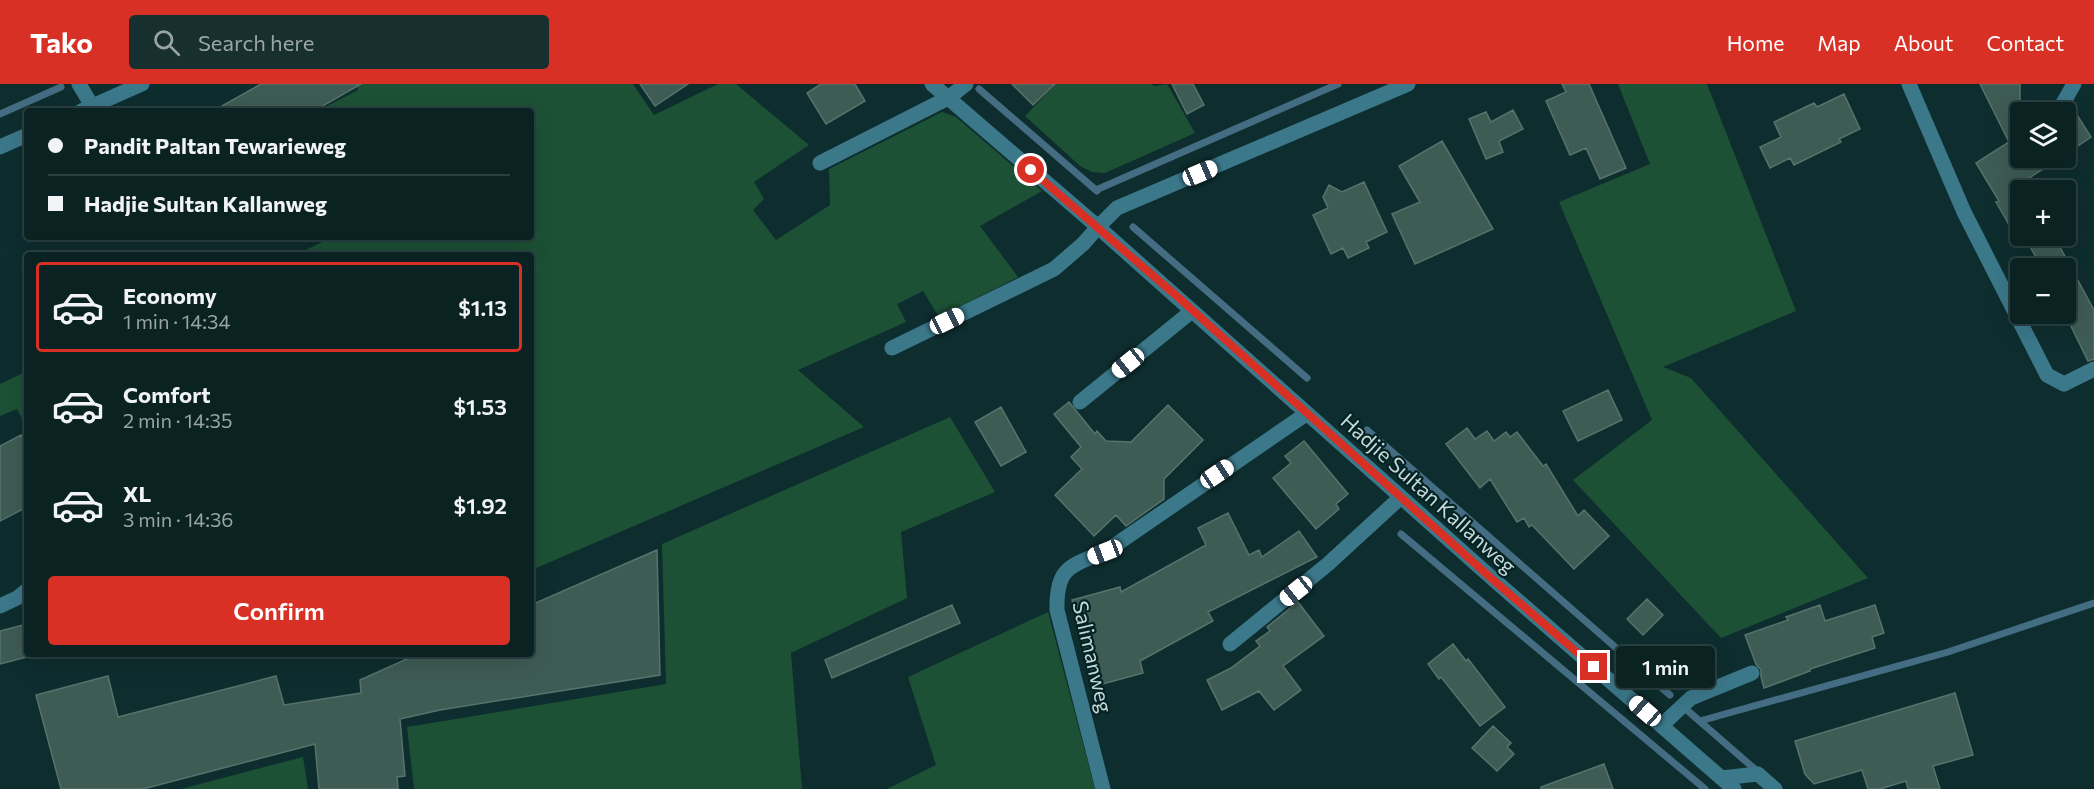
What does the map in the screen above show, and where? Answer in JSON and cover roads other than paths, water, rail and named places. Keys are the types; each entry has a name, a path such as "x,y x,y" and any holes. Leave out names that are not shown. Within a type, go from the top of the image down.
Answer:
{"street":[{"path":"79,84 86,108"},
{"path":"88,108 142,84"},
{"name":"Hadjie Sultan Kallanweg","path":"932,84 1098,227 1306,414 1734,789"},
{"path":"820,163 948,98 966,84"},
{"path":"892,348 1054,269 1083,244 1117,208 1408,84"},
{"path":"1909,84 1964,212 2047,375 2064,384 2094,369"},
{"path":"2064,102 2074,84"},
{"path":"0,147 24,136"},
{"path":"1080,402 1192,311"},
{"name":"Salimanweg","path":"1103,789 1057,610 1057,596 1064,574 1072,564 1105,552 1306,414"},
{"path":"1230,644 1328,564 1401,497"},
{"path":"0,606 24,592"},
{"path":"1662,725 1691,698 1752,673"},
{"path":"1721,778 1758,774 1775,789"}],"waterway":[{"path":"1096,190 1338,84"},
{"path":"0,114 61,87"},
{"path":"979,89 1097,191"},
{"path":"1133,227 1307,378"},
{"path":"1367,430 1670,695"},
{"path":"1401,534 1705,789"},
{"path":"1700,721 1948,652 2094,603"},
{"path":"1688,711 1757,771"}]}
